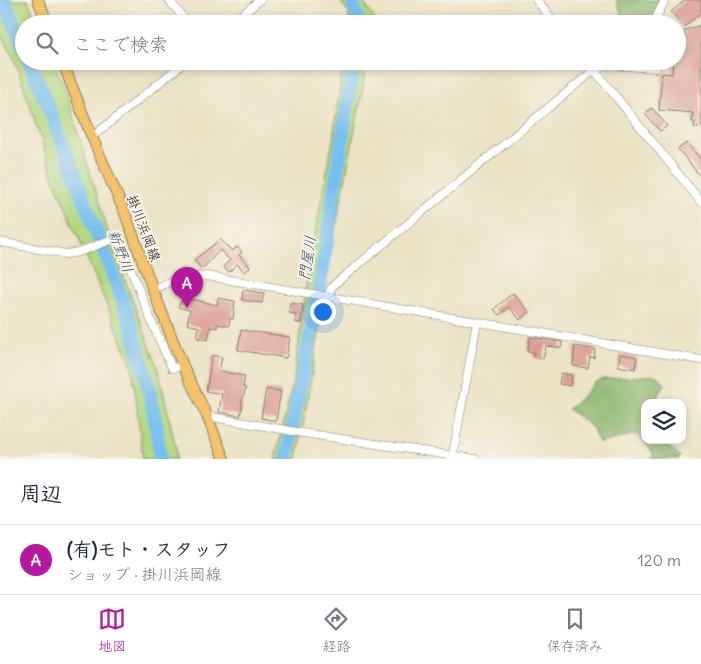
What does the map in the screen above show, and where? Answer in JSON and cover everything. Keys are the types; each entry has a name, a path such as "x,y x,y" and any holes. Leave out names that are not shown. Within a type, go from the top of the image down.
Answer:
{"main road":[{"path":"38,0 44,15"},
{"name":"掛川浜岡線","path":"66,70 126,216 183,366 224,459"}],"street":[{"path":"169,0 181,15"},
{"path":"242,15 260,0"},
{"path":"536,0 548,15"},
{"path":"658,15 665,0"},
{"path":"92,137 128,110 175,70"},
{"path":"328,296 331,288 594,70 701,202"},
{"path":"0,242 66,254 79,252 118,237 172,368 183,366"},
{"path":"153,290 171,281 207,276 701,360"},
{"path":"453,457 477,322"},
{"path":"206,416 475,459"}],"green space":[{"path":"0,0 28,0 34,15 15,15 15,61 0,31"},
{"path":"339,0 362,0 372,15 349,15"},
{"path":"616,0 665,0 656,15 622,15"},
{"path":"18,70 57,70 65,90 114,251 158,368 176,449 176,459 143,459 132,365 55,182"},
{"path":"342,70 366,70 329,263 297,459 275,459 294,379 308,270 333,140"},
{"path":"656,375 665,384 656,399 641,399 641,439 637,434 599,443 592,427 568,409 594,383 603,379"},
{"path":"645,444 665,444 680,456 679,459 652,459 653,453"}],"building":[{"path":"685,0 701,0 701,13 686,25 686,15 674,15 671,12"},
{"path":"701,25 701,128 694,127 695,122 692,122 693,113 659,110 662,73 672,74 672,70 686,70 686,30"},
{"path":"652,108 667,126 660,131 645,114"},
{"path":"687,143 701,160 701,177 678,149"},
{"path":"220,239 232,251 237,247 242,252 239,255 250,267 245,272 237,264 229,272 223,267 230,260 220,250 202,269 194,260"},
{"path":"243,290 264,293 262,303 242,300"},
{"path":"513,293 529,312 520,320 509,307 499,315 494,309"},
{"path":"185,298 217,305 218,298 235,301 233,319 230,318 229,326 217,324 217,328 210,327 208,340 197,338 199,327 187,324 190,310 178,307"},
{"path":"290,303 303,305 301,323 295,322 296,314 289,313"},
{"path":"241,330 290,337 286,358 238,350"},
{"path":"530,337 562,342 561,348 546,346 543,359 533,357 534,352 527,351"},
{"path":"575,346 595,349 594,358 590,357 588,368 573,366"},
{"path":"620,354 637,357 635,369 618,366"},
{"path":"212,355 222,357 219,371 245,376 243,387 246,388 241,404 243,404 240,416 219,412 222,394 206,391"},
{"path":"561,373 572,375 570,386 559,384"},
{"path":"266,389 281,391 276,421 261,418"}],"waterway":[{"name":"新野川","path":"4,0 15,26"},
{"name":"門屋川","path":"352,0 357,15"},
{"name":"新野川","path":"33,70 127,312 148,383 157,429 160,459"},
{"name":"門屋川","path":"287,459 320,286 353,70"}],"place":[{"name":"(有)モト・スタッフ","path":"187,308"}]}
